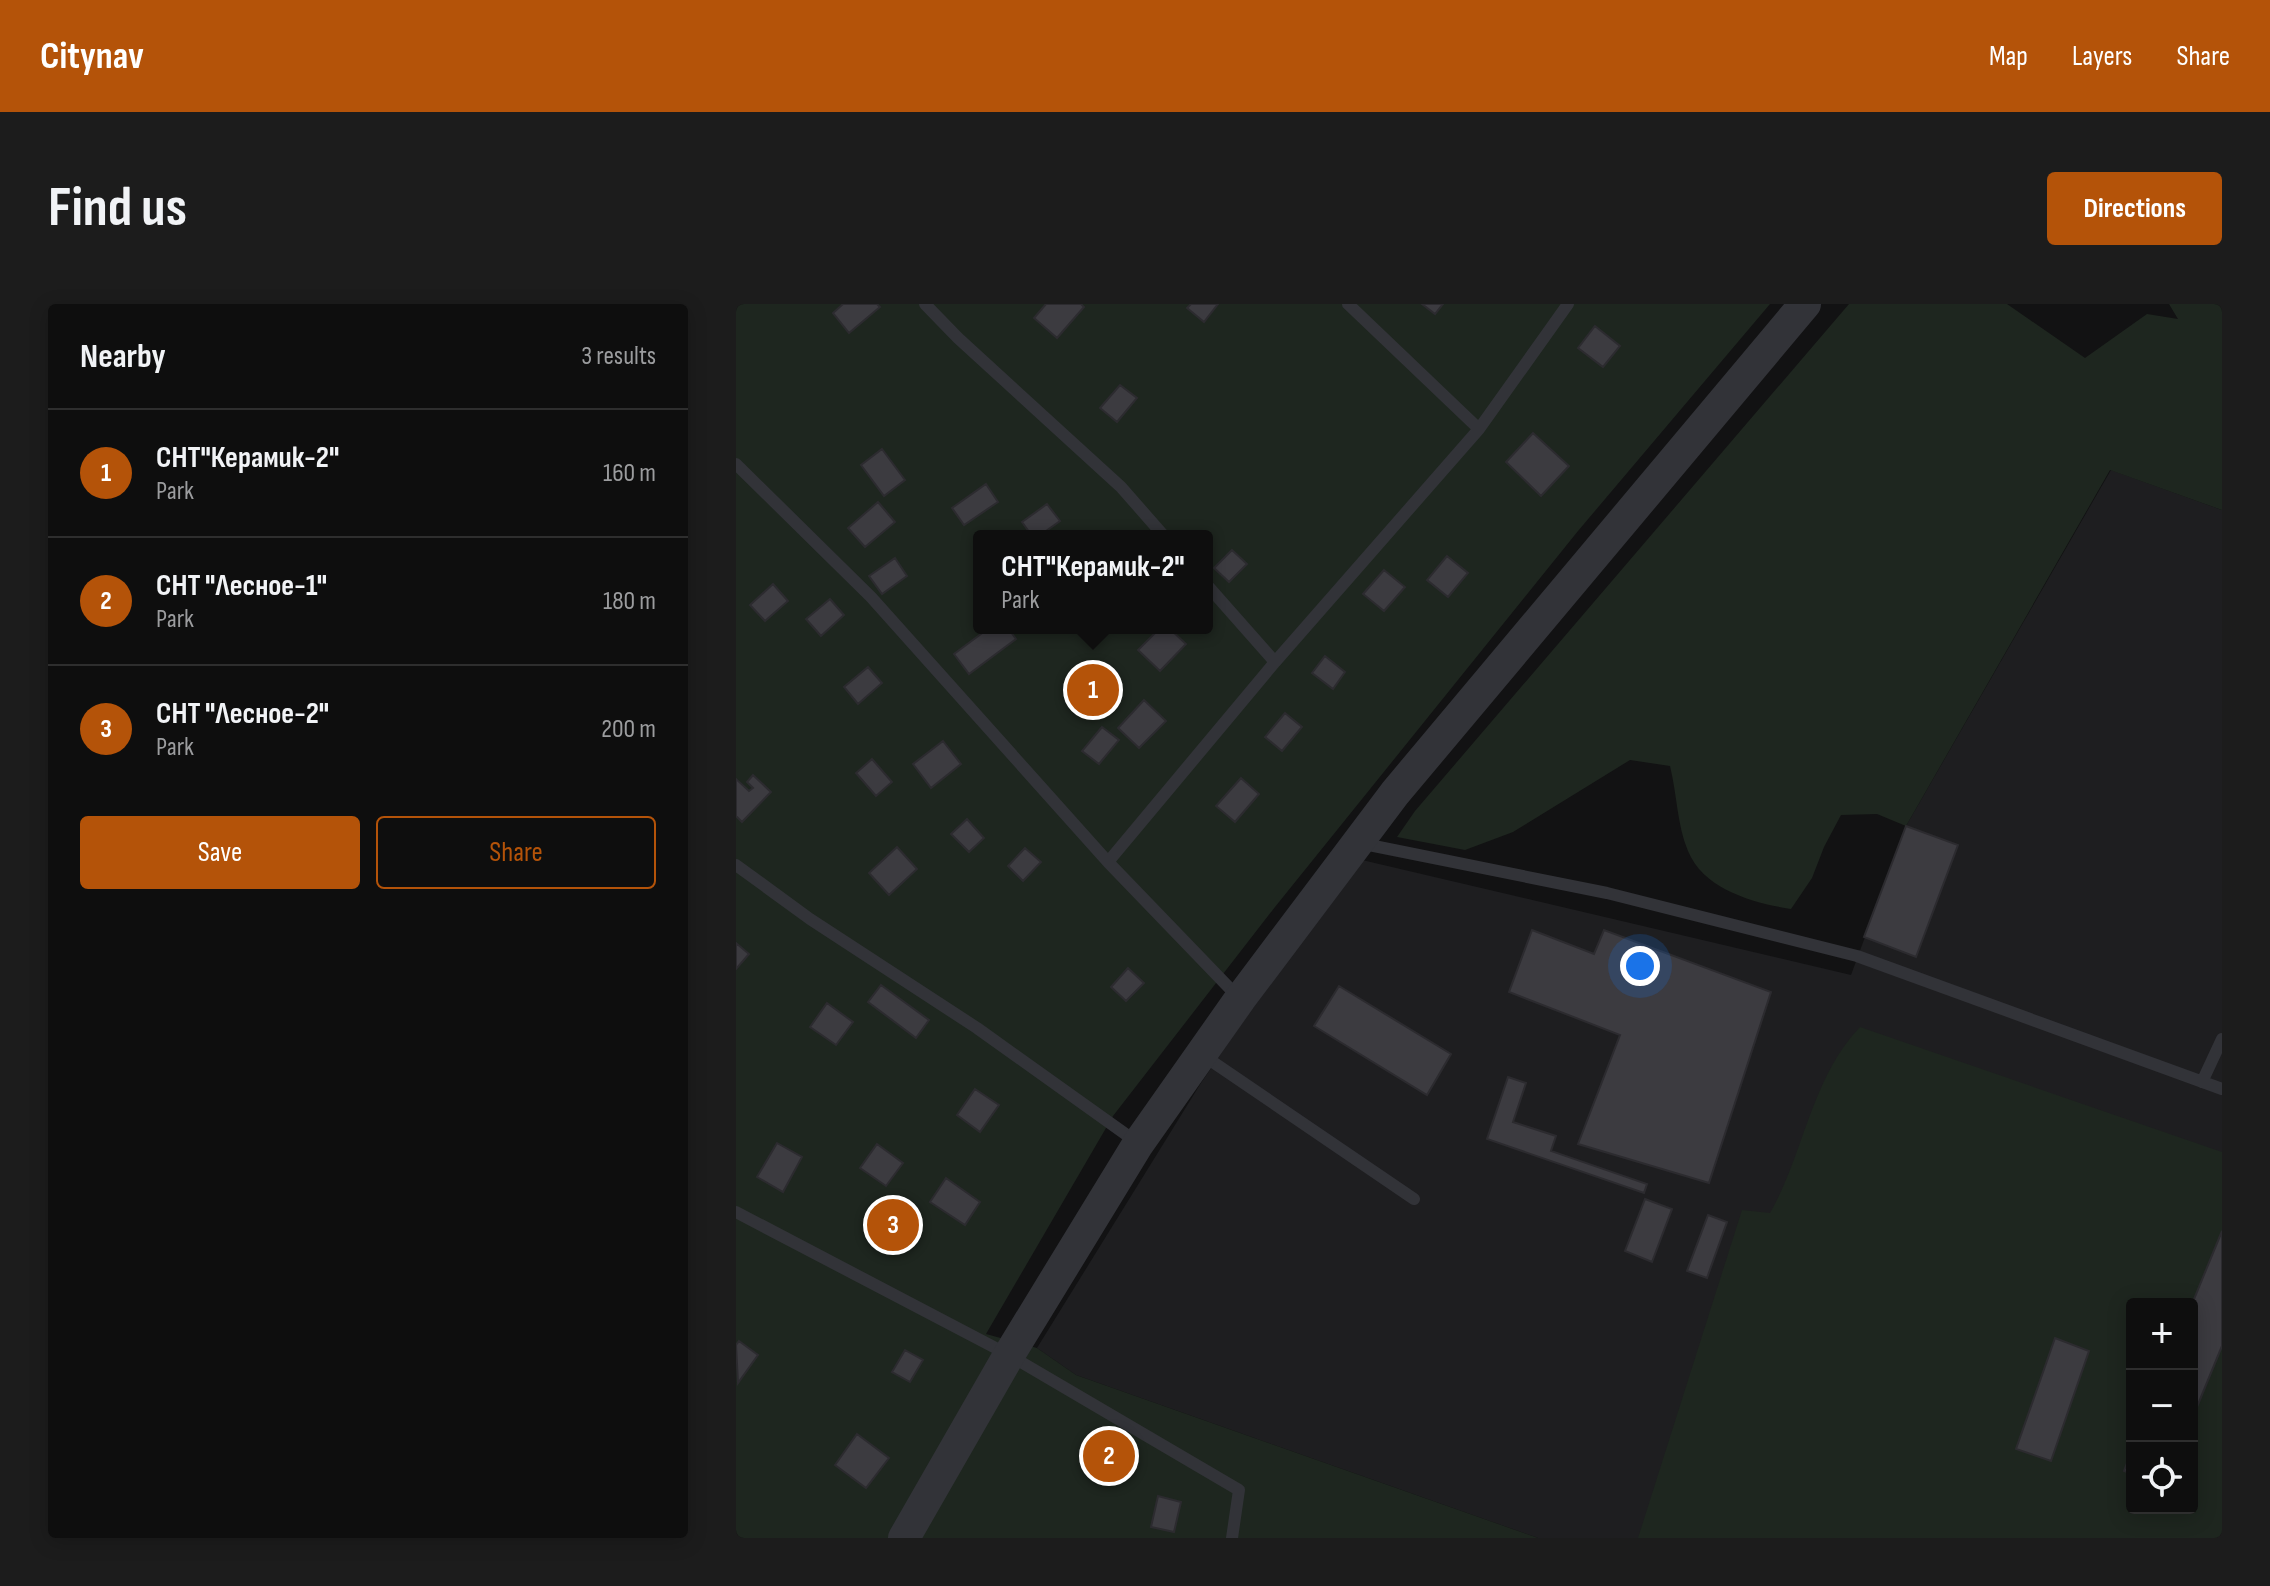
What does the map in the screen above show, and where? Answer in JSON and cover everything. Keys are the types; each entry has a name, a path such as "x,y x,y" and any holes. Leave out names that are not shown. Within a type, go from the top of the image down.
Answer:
{"street":[{"path":"904,1538 1009,1355 1138,1144 1240,999 1356,842 1805,304"}],"lane":[{"path":"925,304 1121,487 1159,530"},
{"path":"1348,304 1479,429"},
{"path":"1108,862 1275,662 1479,429 1568,304"},
{"path":"736,464 871,597 1108,862 1240,999"},
{"path":"1213,592 1275,662"},
{"path":"1356,842 1607,893 1857,956 2222,1089"},
{"path":"736,865 810,919 977,1028 1138,1144"},
{"path":"2202,1082 2222,1039"},
{"path":"1201,1054 1414,1199"},
{"path":"736,1212 1009,1355 1239,1490 1232,1538"}],"shaded area":[{"path":"736,304 1770,304 1578,531 1275,907 1113,1116 986,1334 1037,1348 1076,1375 1538,1538 736,1538"},
{"path":"1849,304 2007,304 2085,358 2147,314 2178,319 2169,304 2222,304 2222,510 2110,470 1906,826 1877,814 1841,815 1812,878 1791,909 1746,898 1706,876 1688,851 1670,766 1630,760 1513,832 1465,850 1397,837 1415,811"},
{"path":"2111,470 2222,510 2222,1538 1538,1538 1076,1375 1037,1348 1201,1083 1305,930 1362,860 1851,975 1906,826"},
{"path":"1860,1027 2222,1152 2222,1538 1638,1538 1742,1210 1770,1213 1830,1069"}],"building":[{"path":"843,304 877,304 880,307 849,333 833,313"},
{"path":"1046,304 1081,304 1084,307 1057,338 1034,318"},
{"path":"1191,304 1218,304 1204,322 1187,308"},
{"path":"1422,304 1443,304 1435,314"},
{"path":"1595,326 1620,346 1603,367 1578,348"},
{"path":"1120,385 1137,398 1117,422 1100,408"},
{"path":"1533,433 1569,466 1541,496 1506,462"},
{"path":"882,449 905,480 884,496 861,465"},
{"path":"986,484 998,502 964,525 952,508"},
{"path":"878,502 895,522 865,547 848,528"},
{"path":"1047,504 1060,521 1047,530 1028,530 1022,522"},
{"path":"1232,550 1247,564 1229,582 1214,568"},
{"path":"1447,556 1468,573 1448,597 1427,580"},
{"path":"895,558 907,576 882,594 869,576"},
{"path":"1384,570 1405,587 1384,611 1363,594"},
{"path":"773,584 788,601 765,621 750,605"},
{"path":"830,599 844,615 821,636 806,619"},
{"path":"981,634 1012,634 1016,639 969,674 954,654"},
{"path":"1154,634 1175,634 1186,644 1160,671 1138,650"},
{"path":"1325,656 1345,672 1333,689 1312,673"},
{"path":"868,667 882,683 858,704 844,687"},
{"path":"1144,700 1166,721 1139,748 1118,728"},
{"path":"1285,713 1302,727 1282,751 1265,737"},
{"path":"1102,727 1119,740 1099,764 1082,751"},
{"path":"943,741 961,764 931,788 913,764"},
{"path":"872,759 892,782 876,796 856,773"},
{"path":"753,775 771,792 742,822 736,816 736,779 749,791 753,788 747,782"},
{"path":"1241,778 1259,794 1235,822 1216,806"},
{"path":"967,819 984,838 969,852 951,834"},
{"path":"1906,826 1958,845 1916,957 1864,937"},
{"path":"897,847 917,869 889,895 869,873"},
{"path":"1025,848 1041,862 1023,881 1008,866"},
{"path":"1532,930 1594,954 1604,930 1771,992 1709,1183 1578,1144 1620,1035 1509,992"},
{"path":"736,943 749,954 736,969"},
{"path":"1128,968 1144,983 1126,1001 1111,987"},
{"path":"881,985 929,1020 916,1038 868,1002"},
{"path":"1339,986 1451,1054 1427,1095 1314,1026"},
{"path":"827,1003 853,1022 836,1045 810,1027"},
{"path":"1508,1077 1526,1083 1513,1122 1556,1136 1551,1151 1647,1184 1644,1193 1487,1139"},
{"path":"975,1089 999,1105 980,1132 957,1115"},
{"path":"777,1143 802,1157 783,1192 757,1177"},
{"path":"877,1144 903,1163 886,1186 860,1168"},
{"path":"946,1178 980,1202 965,1225 930,1202"},
{"path":"1645,1199 1672,1209 1652,1262 1625,1251"},
{"path":"1708,1215 1727,1222 1707,1278 1687,1271"},
{"path":"2222,1231 2222,1346 2198,1404 2198,1298 2194,1298"},
{"path":"2055,1338 2089,1351 2051,1461 2016,1449"},
{"path":"739,1341 758,1355 738,1383 736,1345"},
{"path":"905,1350 923,1360 910,1382 892,1372"},
{"path":"857,1434 889,1458 866,1488 835,1465"},
{"path":"1158,1496 1181,1502 1174,1532 1151,1527"}],"place":[{"name":"СНТ\"Керамик-2\"","path":"1093,690"},
{"name":"СНТ \"Лесное-2\"","path":"893,1225"},
{"name":"СНТ \"Лесное-1\"","path":"1109,1456"}]}
